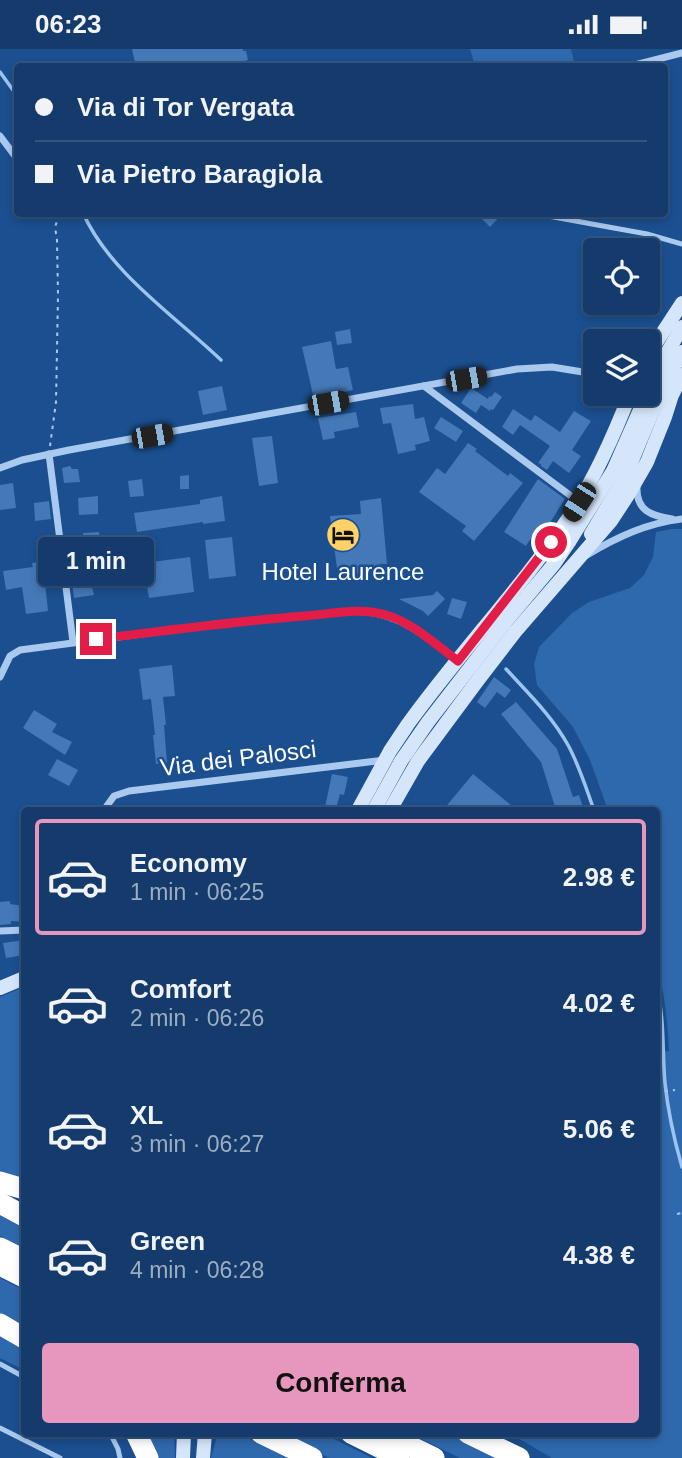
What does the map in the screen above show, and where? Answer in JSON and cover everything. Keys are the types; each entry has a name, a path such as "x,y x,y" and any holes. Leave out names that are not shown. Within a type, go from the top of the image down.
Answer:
{"highway":[{"path":"0,1182 21,1188"},
{"path":"0,1203 21,1214"},
{"path":"0,1248 21,1258"},
{"path":"0,1265 21,1276"},
{"path":"0,1323 21,1330"},
{"path":"0,1323 21,1336"},
{"path":"138,1437 148,1458"},
{"path":"269,1437 312,1458"},
{"path":"359,1437 401,1458"},
{"path":"391,1437 434,1458"},
{"path":"475,1437 519,1458"}],"main road":[{"path":"660,337 682,303"},
{"path":"660,372 665,356 682,327"},
{"path":"660,383 682,352"},
{"path":"660,388 682,375"},
{"path":"360,807 415,714 579,502 625,406"},
{"path":"376,807 428,722 574,535 613,471 646,406"},
{"path":"572,565 625,477 649,406"},
{"path":"392,807 442,729 515,632 608,525 638,477 659,433 656,406"},
{"path":"0,988 21,979"},
{"path":"183,1458 184,1437"},
{"path":"202,1458 205,1437"}],"street":[{"path":"643,63 682,53"},
{"path":"0,136 14,155"},
{"path":"0,468 49,454 531,368 559,368 583,372"},
{"path":"424,386 579,502"},
{"path":"49,454 73,642"},
{"path":"638,477 637,496 642,507 652,514 679,519"},
{"path":"572,565 621,536 679,519"},
{"path":"0,677 9,658 17,651 255,620 364,611 394,617 458,661"},
{"path":"0,655 9,658"},
{"name":"Via dei Palosci","path":"106,807 114,796 129,791 386,759"},
{"path":"0,931 21,930"}],"lane":[{"path":"554,217 647,234 682,244"},
{"path":"0,1364 21,1375"},
{"path":"0,1428 60,1458"},
{"path":"112,1437 120,1458"}],"path":[{"path":"49,454 56,401 58,295 55,227 59,217"},
{"path":"660,1092 675,1090"},
{"path":"677,1214 682,1213"}],"shaded area":[{"path":"470,49 571,49 574,63 474,63"},
{"path":"682,529 682,1458 552,1458 516,1437 660,1437 660,1052 669,1051 660,978 660,807 607,807 590,760 573,727 537,685 534,664 539,647 572,613 589,602 630,588 644,575 653,557 656,532"},
{"path":"21,988 21,1180 0,1174 0,997"},
{"path":"0,1210 21,1221 21,1246 0,1236"},
{"path":"0,1278 21,1288 21,1323 0,1315"},
{"path":"0,1336 21,1346 21,1368 0,1358"},
{"path":"147,1437 174,1437 175,1458 159,1458"},
{"path":"217,1437 245,1437 291,1458 211,1458"},
{"path":"285,1437 330,1437 372,1458 329,1458"},
{"path":"417,1437 460,1437 503,1458 460,1458"}],"building":[{"path":"132,49 243,49 248,60 236,63 135,63"},
{"path":"480,217 499,217 490,227"},
{"path":"350,329 352,343 337,345 335,332"},
{"path":"331,341 336,369 348,367 353,390 314,399 302,347"},
{"path":"222,386 227,410 203,415 198,391"},
{"path":"471,388 488,399 495,392 502,397 493,410 481,405 476,413 461,403"},
{"path":"413,404 415,419 424,417 430,441 415,445 416,450 398,454 391,423 383,424 380,408"},
{"path":"513,409 531,421 535,415 560,432 574,411 591,421 572,450 581,456 569,473 553,461 547,470 541,466 538,463 550,446 520,425 513,435 502,427"},
{"path":"356,412 359,427 334,432 335,438 323,440 318,418"},
{"path":"441,417 463,431 456,442 434,428"},
{"path":"272,436 278,483 259,486 252,438"},
{"path":"468,443 508,476 510,473 523,483 474,541 462,531 466,526 419,492 437,468 445,474"},
{"path":"70,466 72,469 78,469 80,482 64,483 62,468"},
{"path":"189,475 189,489 180,489 180,476"},
{"path":"142,479 144,496 130,497 128,481"},
{"path":"538,479 565,499 546,529 539,525 526,546 504,532"},
{"path":"13,483 16,508 0,510 0,485"},
{"path":"98,496 98,514 79,515 78,498"},
{"path":"222,496 225,521 137,532 134,513 200,504 200,500"},
{"name":"Hotel Laurence","path":"381,498 387,564 380,564 379,571 346,575 344,567 337,568 330,516 361,514 360,501"},
{"path":"49,501 51,519 35,521 34,503"},
{"path":"99,532 101,554 120,552 122,572 145,569 144,563 190,557 194,592 149,598 146,580 92,587 94,595 74,598 72,582 77,582 74,557 85,556 83,533"},
{"path":"232,537 236,576 209,579 205,540"},
{"path":"56,560 59,582 45,583 48,611 26,614 22,587 6,590 3,571 33,567 32,563"},
{"path":"437,591 445,599 428,616 399,599 433,595"},
{"path":"452,598 467,602 461,619 447,614"},
{"path":"172,665 175,696 163,697 167,763 156,764 151,699 143,700 139,669"},
{"path":"494,677 511,690 505,698 497,692 485,708 477,702"},
{"path":"516,702 557,749 573,797 579,795 583,807 555,807 541,762 501,714"},
{"path":"34,710 57,724 52,732 72,742 65,755 23,728"},
{"path":"57,759 78,770 69,786 48,775"},
{"path":"332,774 348,777 344,795 340,794 337,807 325,807"},
{"path":"473,774 513,807 446,807"},
{"path":"10,901 10,904 21,906 21,922 11,921 11,924 0,925 0,902"},
{"path":"21,940 21,956 6,958 3,943"}],"waterway":[{"path":"0,72 14,91"},
{"path":"85,217 109,255 126,274 221,360"},
{"path":"506,669 562,734 576,760 593,807"},
{"path":"660,1006 666,1094 682,1167"}],"place":[{"name":"Hotel Laurence","path":"343,535"}],"route":[{"path":"96,639 255,620 353,611 370,612 402,621 458,661 551,542"}]}
